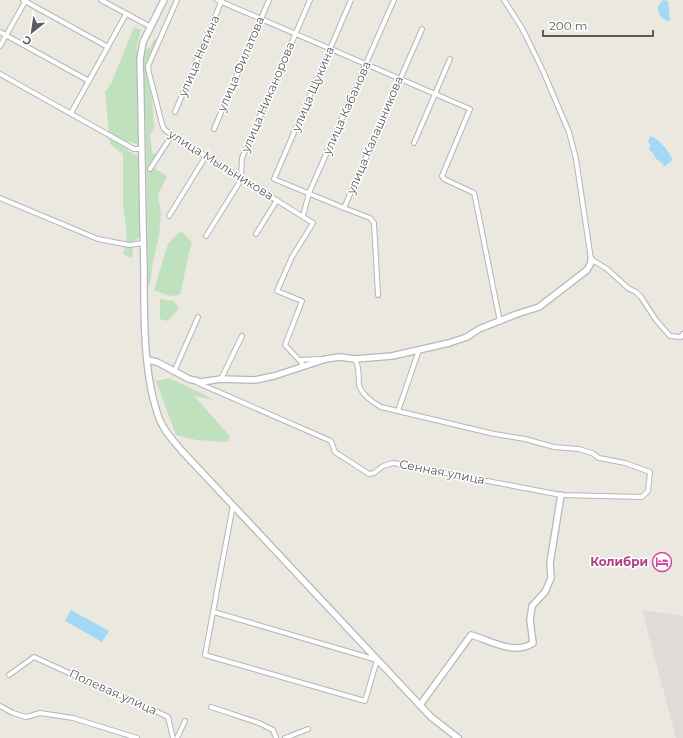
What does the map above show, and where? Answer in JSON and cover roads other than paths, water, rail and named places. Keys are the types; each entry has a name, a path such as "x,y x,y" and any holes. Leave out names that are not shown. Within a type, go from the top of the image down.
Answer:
{"street":[{"path":"0,46 24,0 108,47"},
{"path":"101,0 151,26"},
{"path":"164,0 143,42 141,53 143,243 147,360 154,404 159,418 165,430 181,450 438,724 458,738"},
{"name":"улица Мыльникова","path":"177,0 148,66 148,73 160,120 164,128 172,135 313,223 292,256 277,291 302,301 285,345 299,360"},
{"name":"улица Филатова","path":"214,129 269,0"},
{"name":"улица Никанорова","path":"206,236 241,178 242,158 310,0"},
{"name":"улица Щукина","path":"274,179 352,0"},
{"name":"улица Кабанова","path":"303,216 309,194 394,0"},
{"path":"301,367 302,363 299,360 339,357 355,359 392,356 449,343 467,337 479,330 542,305 586,270 591,263 576,159 569,132 543,71 520,25 504,0"},
{"path":"220,1 470,109 442,176 444,179 474,193 476,197 500,322"},
{"name":"улица Негина","path":"175,112 220,1"},
{"path":"71,113 126,14"},
{"name":"улица Калашникова","path":"274,179 344,208 422,29"},
{"path":"0,32 89,81"},
{"path":"414,143 450,59"},
{"path":"0,74 134,149 142,149"},
{"path":"150,169 172,135"},
{"path":"169,216 206,156"},
{"path":"0,198 98,238 129,245 143,243"},
{"path":"256,234 277,200"},
{"path":"344,208 370,218 374,223 378,296"},
{"path":"591,259 607,269 628,288 636,292 656,320 670,336 681,336 683,334"},
{"path":"174,372 198,317"},
{"path":"221,379 242,336"},
{"path":"355,359 358,366 359,385 362,391 378,406 385,409 398,411 419,350"},
{"path":"147,360 156,362 174,372 201,382 221,379 255,380 274,376 326,359"},
{"name":"Сенная улица","path":"195,381 331,441 335,452 369,474 374,473 383,466 393,463 561,495 642,497 648,491 650,472 625,463 599,458 592,453 579,449 554,447 525,439 494,434 398,411"},
{"path":"420,705 471,635 484,638 504,647 527,647 533,643 530,620 532,606 545,592 551,578 551,558 561,495"},
{"path":"214,612 377,660 365,701 205,655 233,504"},
{"name":"Полевая улица","path":"9,675 34,657 104,689 137,702 168,718 173,738"},
{"path":"0,706 12,713 26,718 40,713 73,718 138,738"},
{"path":"211,707 259,723 273,730 276,738"},
{"path":"177,738 184,721"},
{"path":"285,738 308,729"}],"water":[{"path":"663,0 668,1 670,21 662,18 659,12 658,6"},
{"path":"650,136 654,137 660,142 672,158 671,162 666,166 663,166 663,164 649,150 650,145 648,141"},
{"path":"71,610 109,631 102,642 65,621"}],"place":[{"name":"Колибри","path":"662,562"}]}
